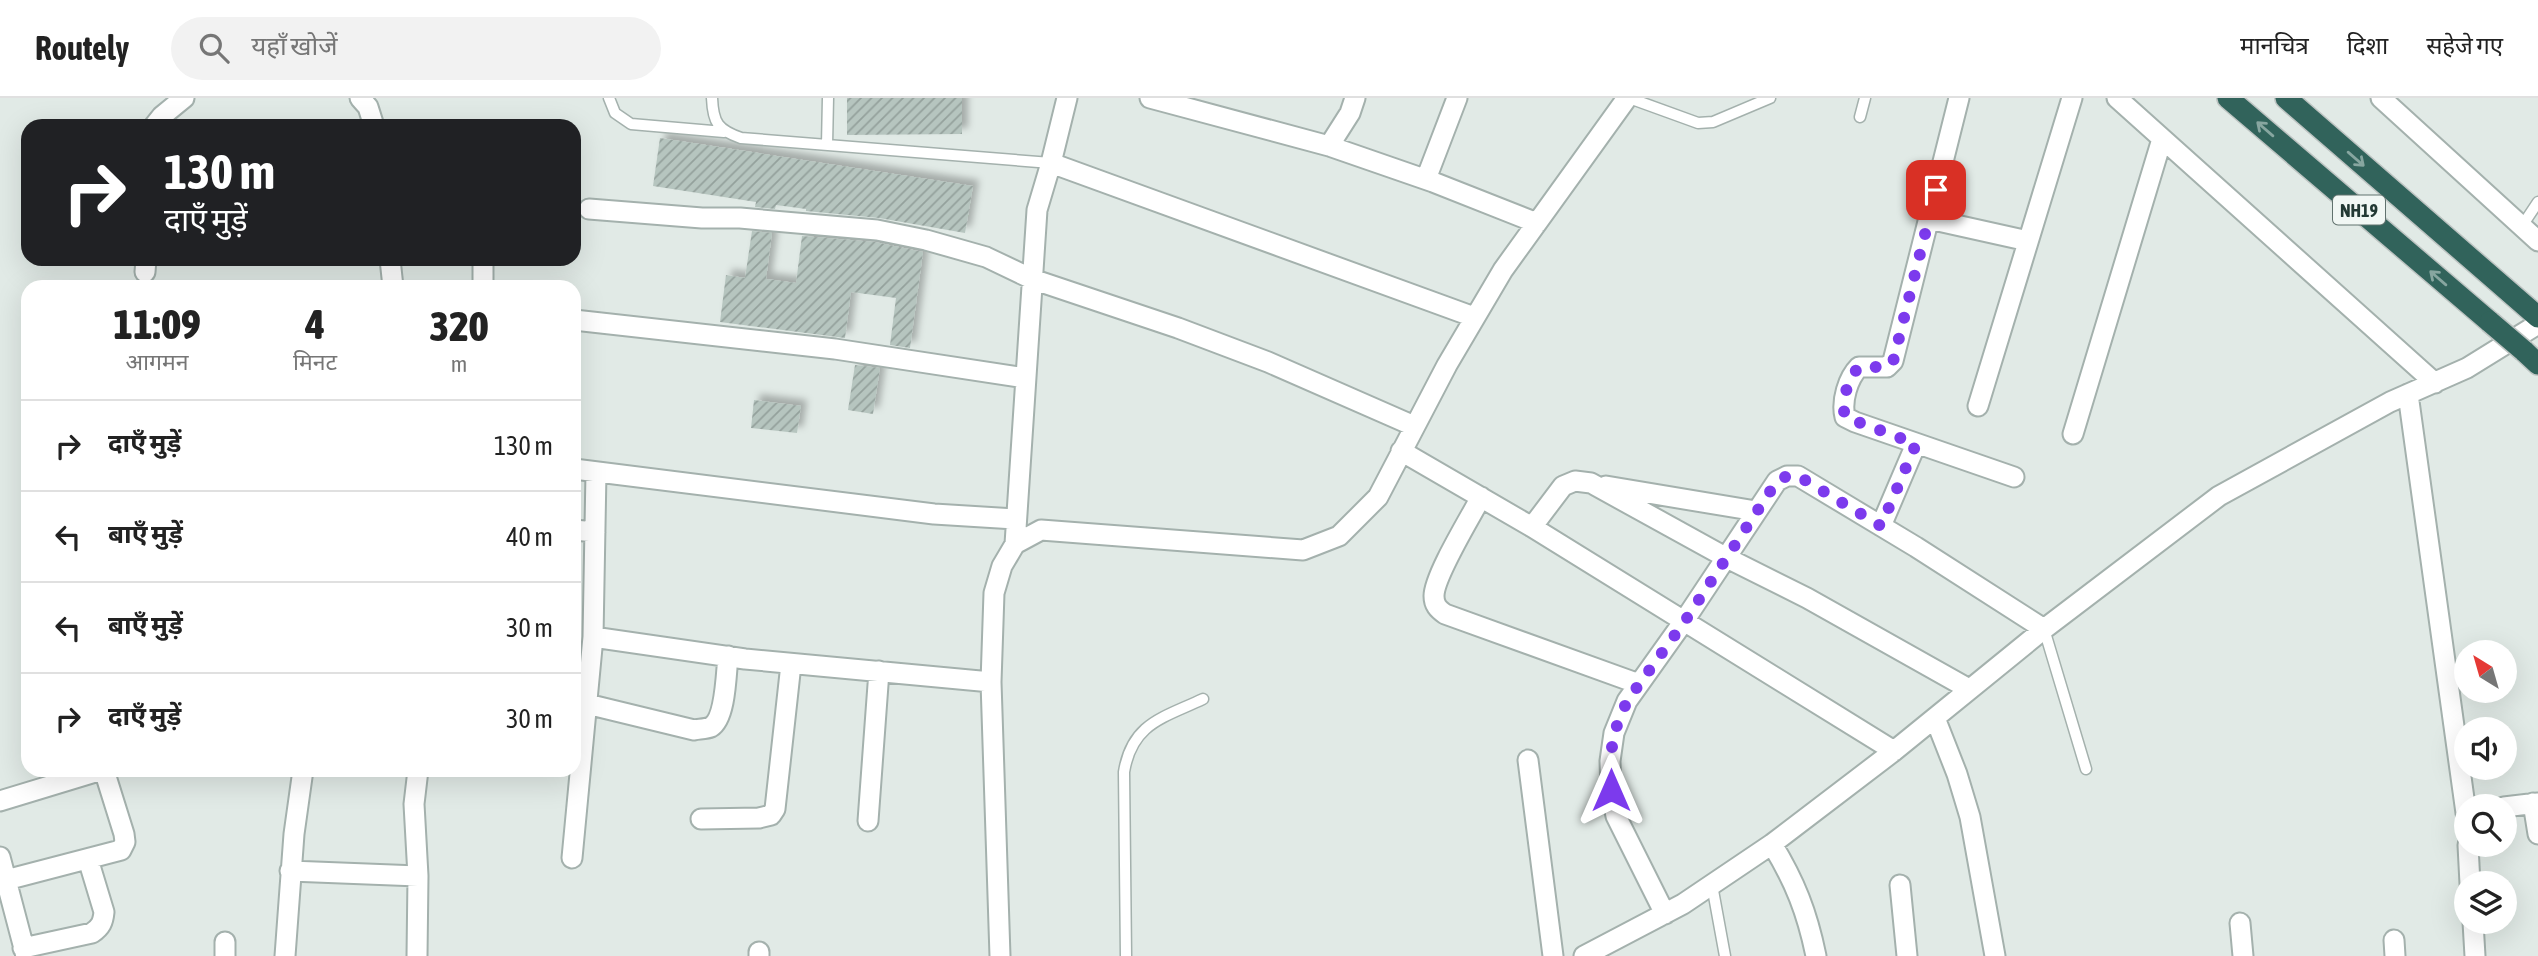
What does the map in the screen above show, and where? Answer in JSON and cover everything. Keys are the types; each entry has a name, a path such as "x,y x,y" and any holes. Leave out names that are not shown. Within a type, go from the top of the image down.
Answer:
{"highway":[{"name":"NH19","path":"2228,98 2531,358"},
{"name":"NH19","path":"2286,98 2538,317"}],"street":[{"path":"160,119 184,98"},
{"path":"360,98 369,107 372,119"},
{"path":"1000,956 991,682 994,593 1002,566 1015,544 1037,210 1067,98"},
{"path":"1150,98 1329,146 1426,179 1537,223"},
{"path":"1329,146 1350,113 1354,98"},
{"path":"1426,179 1457,98"},
{"path":"1015,544 1041,530 1303,550 1339,536 1378,497 1474,317 1503,270 1628,98"},
{"path":"1959,98 1893,362 1887,367 1859,367 1853,373 1842,407 1845,417 1855,422 2014,477"},
{"path":"1978,406 2072,98"},
{"path":"2117,98 2435,383"},
{"path":"2381,98 2538,241"},
{"path":"2073,435 2162,139"},
{"path":"1051,163 1474,317"},
{"path":"589,209 877,230 986,257 1032,279 1178,328 1268,362 1414,426"},
{"path":"1929,219 2028,241"},
{"path":"581,321 835,349 1025,378"},
{"path":"1584,956 1665,914 1772,844 1894,751 2044,629 2219,496 2390,402 2467,368 2538,324"},
{"path":"2409,394 2463,794"},
{"path":"1881,526 1916,444"},
{"path":"1401,451 1532,527 1894,751"},
{"path":"581,470 934,514 1015,519"},
{"path":"581,699 593,637 596,472"},
{"path":"1665,914 1616,816 1611,790 1610,761 1614,733 1627,701 1685,621 1777,481 1787,476 1798,476 2044,629"},
{"path":"1532,527 1563,486 1574,481 1756,511"},
{"path":"1591,483 1727,558 1807,598 1969,689"},
{"path":"1481,497 1438,579 1434,595 1436,607 1445,614 1639,684"},
{"path":"581,531 595,532"},
{"path":"593,637 791,664 991,682"},
{"path":"581,704 694,730 710,727 721,711 728,656"},
{"path":"701,819 759,818 771,815 775,809 791,664"},
{"path":"868,821 879,671"},
{"path":"1935,718 1970,817 1995,956"},
{"path":"1528,760 1553,956"},
{"path":"0,800 79,777"},
{"path":"6,880 121,850 125,842 105,777"},
{"path":"285,956 290,870 302,777"},
{"path":"417,777 414,804 418,876 417,956"},
{"path":"572,858 576,777"},
{"path":"2517,805 2535,803 2538,834"},
{"path":"1772,844 1793,879 1803,904 1816,956"},
{"path":"0,857 24,952 99,929 104,912 88,859"},
{"path":"290,870 418,876"},
{"path":"1900,885 1907,956"},
{"path":"2240,923 2243,956"},
{"path":"2474,934 2475,956"}],"lane":[{"path":"609,98 615,113 631,124 724,132 741,138 1051,163"},
{"path":"712,98 716,121 724,132"},
{"path":"827,145 828,98"},
{"path":"1628,98 1698,123 1713,122 1770,98"},
{"path":"1860,117 1865,98"},
{"path":"2522,226 2538,202"},
{"path":"2044,629 2086,769"},
{"path":"1126,956 1124,772 1127,752 1137,736 1151,724 1203,699"},
{"path":"1712,885 1724,956"}],"building":[{"path":"847,98 962,98 962,134 847,135"},
{"path":"660,138 973,186 965,233 879,218 806,211 776,205 775,209 755,207 756,202 653,186"},
{"path":"752,231 772,233 766,279 796,283 802,236 875,242 923,252 910,348 890,345 896,298 851,292 845,338 720,322 726,275 745,278"},
{"path":"855,365 880,368 873,414 848,410"},
{"path":"754,400 801,406 797,433 751,428"}],"route":[{"path":"1611,790 1610,761 1614,733 1627,701 1685,621 1777,481 1787,476 1798,476 1881,526 1916,444 1855,422 1845,417 1842,407 1853,373 1859,367 1887,367 1893,362 1936,190"}]}
